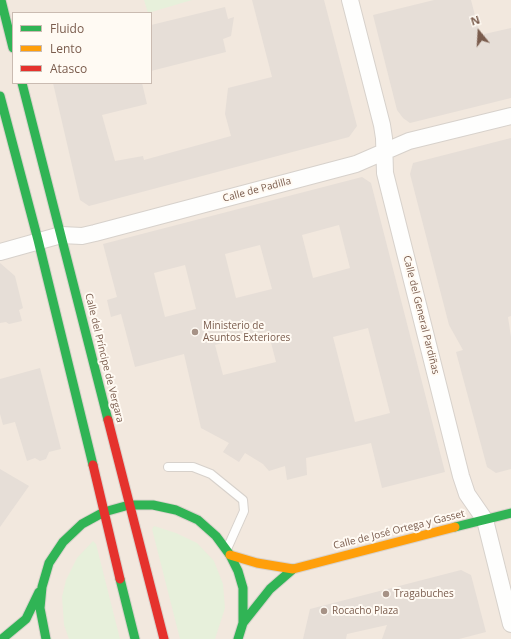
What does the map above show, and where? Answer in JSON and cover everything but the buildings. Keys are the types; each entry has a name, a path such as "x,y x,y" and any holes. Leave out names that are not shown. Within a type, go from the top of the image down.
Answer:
{"main road":[{"path":"1,0 12,44"},
{"name":"Calle del Príncipe de Vergara","path":"22,84 164,639"},
{"path":"0,96 38,240 136,639"},
{"path":"2,639 26,619 42,587 50,563 63,542 82,524 104,512 129,505 153,504 176,510 198,520 216,536 228,552 238,571 243,588 243,623 238,639"},
{"name":"Calle de José Ortega y Gasset","path":"228,552 257,563 293,569 511,513"},
{"name":"Calle de José Ortega y Gasset","path":"243,623 270,589 293,569"},
{"path":"42,587 40,608 46,639"}],"street":[{"name":"Calle del General Pardiñas","path":"350,0 382,125 385,151 385,173 461,476 467,494 485,520 511,624"},
{"name":"Calle de Padilla","path":"0,252 38,240 61,235 82,236 95,233 356,164 409,141 511,116"}],"lane":[{"path":"168,467 193,467 211,474 243,500 244,511 228,552"}],"shaded area":[{"path":"0,0 511,0 511,639 0,639"}],"green space":[{"path":"144,0 192,0 151,12 148,12"},
{"path":"154,526 176,533 197,543 214,561 223,584 225,608 215,639 180,639 152,529"},
{"path":"93,541 96,544 120,639 69,639 64,625 62,597 66,580 77,558"}],"traffic: fast":[{"path":"1,0 12,44"},
{"path":"22,84 108,420"},
{"path":"0,96 38,240 93,465"},
{"path":"46,639 40,608 42,587 49,563 63,542 82,524 104,512 129,505 153,505 176,510 198,520 216,536 230,555 238,571 243,588 243,623 238,639"},
{"path":"455,527 511,513"},
{"path":"243,623 270,589 293,569"},
{"path":"120,579 135,639"},
{"path":"2,639 26,619 39,592"}],"traffic: slow":[{"path":"230,555 257,563 293,569 455,527"}],"traffic: jam":[{"path":"108,420 164,639"},
{"path":"93,465 120,579"}],"place":[{"name":"Ministerio de Asuntos Exteriores","path":"195,332"},
{"name":"Tragabuches","path":"386,594"},
{"name":"Rocacho Plaza","path":"324,611"}]}
